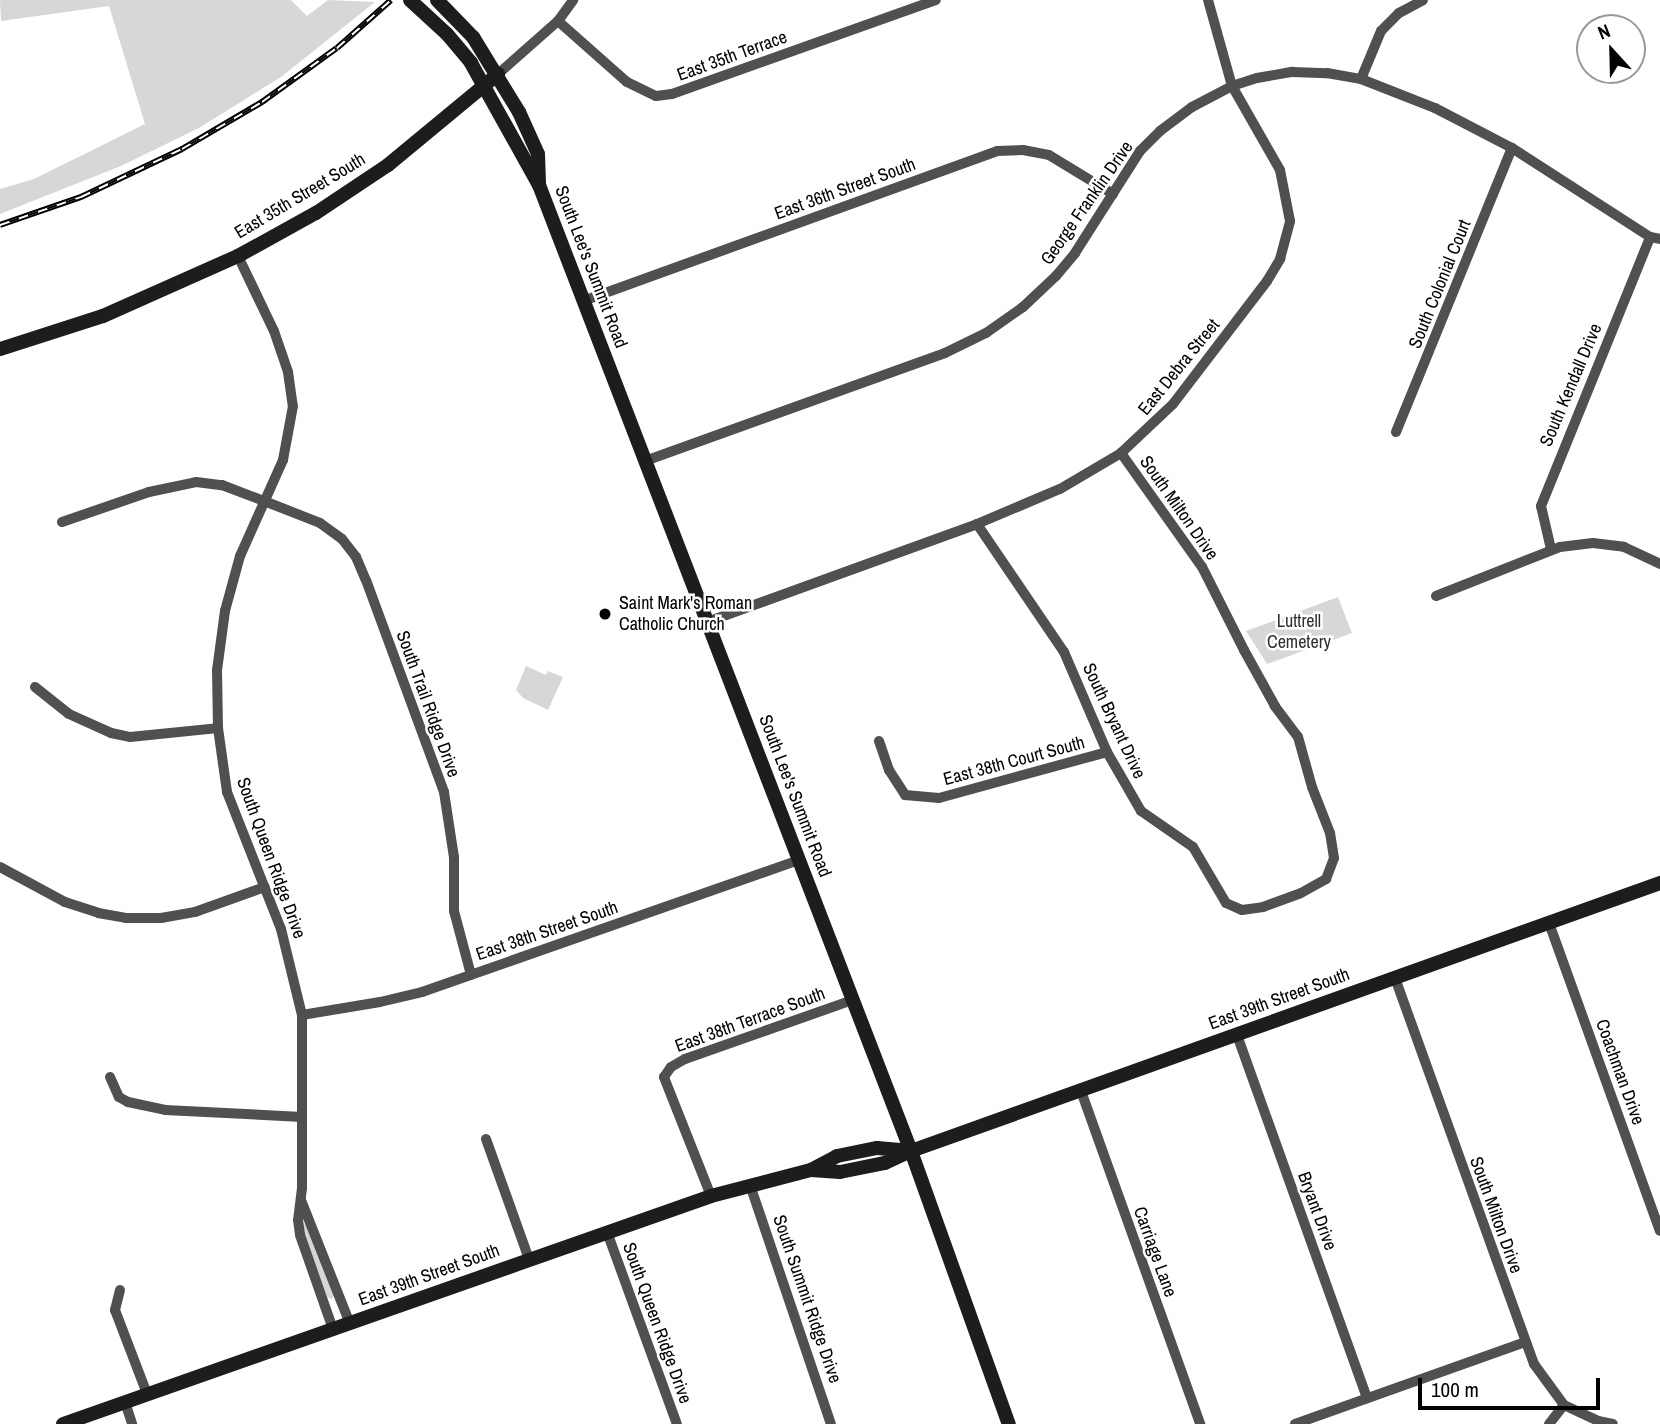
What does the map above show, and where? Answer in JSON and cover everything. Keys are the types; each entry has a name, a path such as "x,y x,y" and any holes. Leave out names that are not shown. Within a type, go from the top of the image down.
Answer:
{"main road":[{"name":"South Lee's Summit Road","path":"410,0 440,27 485,84 539,185 911,1151 1009,1424"},
{"name":"South Lee's Summit Road","path":"437,0 473,37 498,74 538,154 539,185"},
{"name":"East 35th Street South","path":"0,349 103,316 238,256 316,213 388,165 498,74"},
{"name":"East 39th Street South","path":"62,1424 711,1196 811,1170 840,1172 885,1163 911,1151 1660,883"}],"street":[{"name":"East 35th Street South","path":"498,74 558,21 573,0"},
{"name":"East 35th Terrace","path":"558,21 627,82 656,96 672,94 936,0"},
{"name":"East Debra Street","path":"707,622 977,524 1060,489 1121,453 1173,404 1267,281 1287,240 1289,205 1280,170 1232,86 1208,0"},
{"path":"1361,79 1381,31 1399,13 1423,0"},
{"name":"George Franklin Drive","path":"645,461 944,353 986,333 1023,307 1056,276 1140,151 1160,131 1192,107 1232,86 1292,72 1326,73 1361,79 1435,108 1512,148 1655,238"},
{"name":"South Colonial Court","path":"1396,432 1512,148"},
{"name":"East 36th Street South","path":"583,300 997,151 1023,150 1049,155 1113,194"},
{"name":"South Kendall Drive","path":"1551,550 1541,506 1655,238"},
{"name":"South Queen Ridge Drive","path":"238,256 274,331 292,389 288,441 275,482 240,556 225,611 217,670 218,728 227,792 281,929 302,1015 300,1235 333,1329"},
{"name":"South Milton Drive","path":"1121,453 1202,567 1221,609 1256,673 1298,737 1312,788 1330,833 1334,858 1326,879 1263,907 1242,910"},
{"path":"62,522 149,492 196,482 222,485 264,501"},
{"name":"South Trail Ridge Drive","path":"264,501 320,523 342,539 356,557 444,792 454,857 454,911 471,975"},
{"name":"South Bryant Drive","path":"977,524 1064,652 1107,752 1141,811 1193,848 1226,903 1242,910"},
{"path":"1436,596 1551,550 1593,543 1624,547 1660,563"},
{"path":"35,687 69,714 111,733 130,737 218,728"},
{"name":"East 38th Court South","path":"878,741 889,770 905,795 939,798 1107,752"},
{"name":"East 38th Street South","path":"302,1015 380,1002 471,975 799,860"},
{"path":"0,867 65,902 125,918 160,918 195,912 265,887"},
{"name":"Coachman Drive","path":"1549,923 1660,1231"},
{"name":"South Milton Drive","path":"1395,978 1534,1364 1564,1405 1598,1421 1613,1424"},
{"name":"East 38th Terrace South","path":"711,1196 664,1077 671,1067 685,1059 852,1000"},
{"name":"Bryant Drive","path":"1237,1035 1367,1398"},
{"path":"110,1077 119,1097 128,1102 165,1111 302,1117"},
{"name":"Carriage Lane","path":"1081,1091 1200,1424"},
{"path":"486,1139 529,1259"},
{"name":"South Summit Ridge Drive","path":"750,1185 831,1424"},
{"name":"South Queen Ridge Drive","path":"301,1199 310,1216 350,1324"},
{"name":"South Queen Ridge Drive","path":"607,1232 677,1424"},
{"path":"120,1290 115,1310 147,1394"},
{"path":"1295,1424 1525,1342"},
{"path":"125,1402 132,1424"},
{"path":"1549,1424 1564,1405"}],"green space":[{"path":"0,0 291,0 307,16 328,0 375,2 281,77 199,128 121,166 0,214 0,189 34,179 145,124 109,6 1,21"},
{"name":"Luttrell Cemetery","path":"1338,597 1352,633 1267,664 1246,631"},
{"path":"526,666 546,675 548,671 563,677 548,710 523,698 516,690"},
{"path":"306,1222 334,1295 332,1299 327,1297 302,1228"}],"railway":[{"path":"0,225 81,197 182,149 262,102 337,48 391,0"}],"place":[{"name":"Saint Mark's Roman Catholic Church","path":"605,614"}]}
